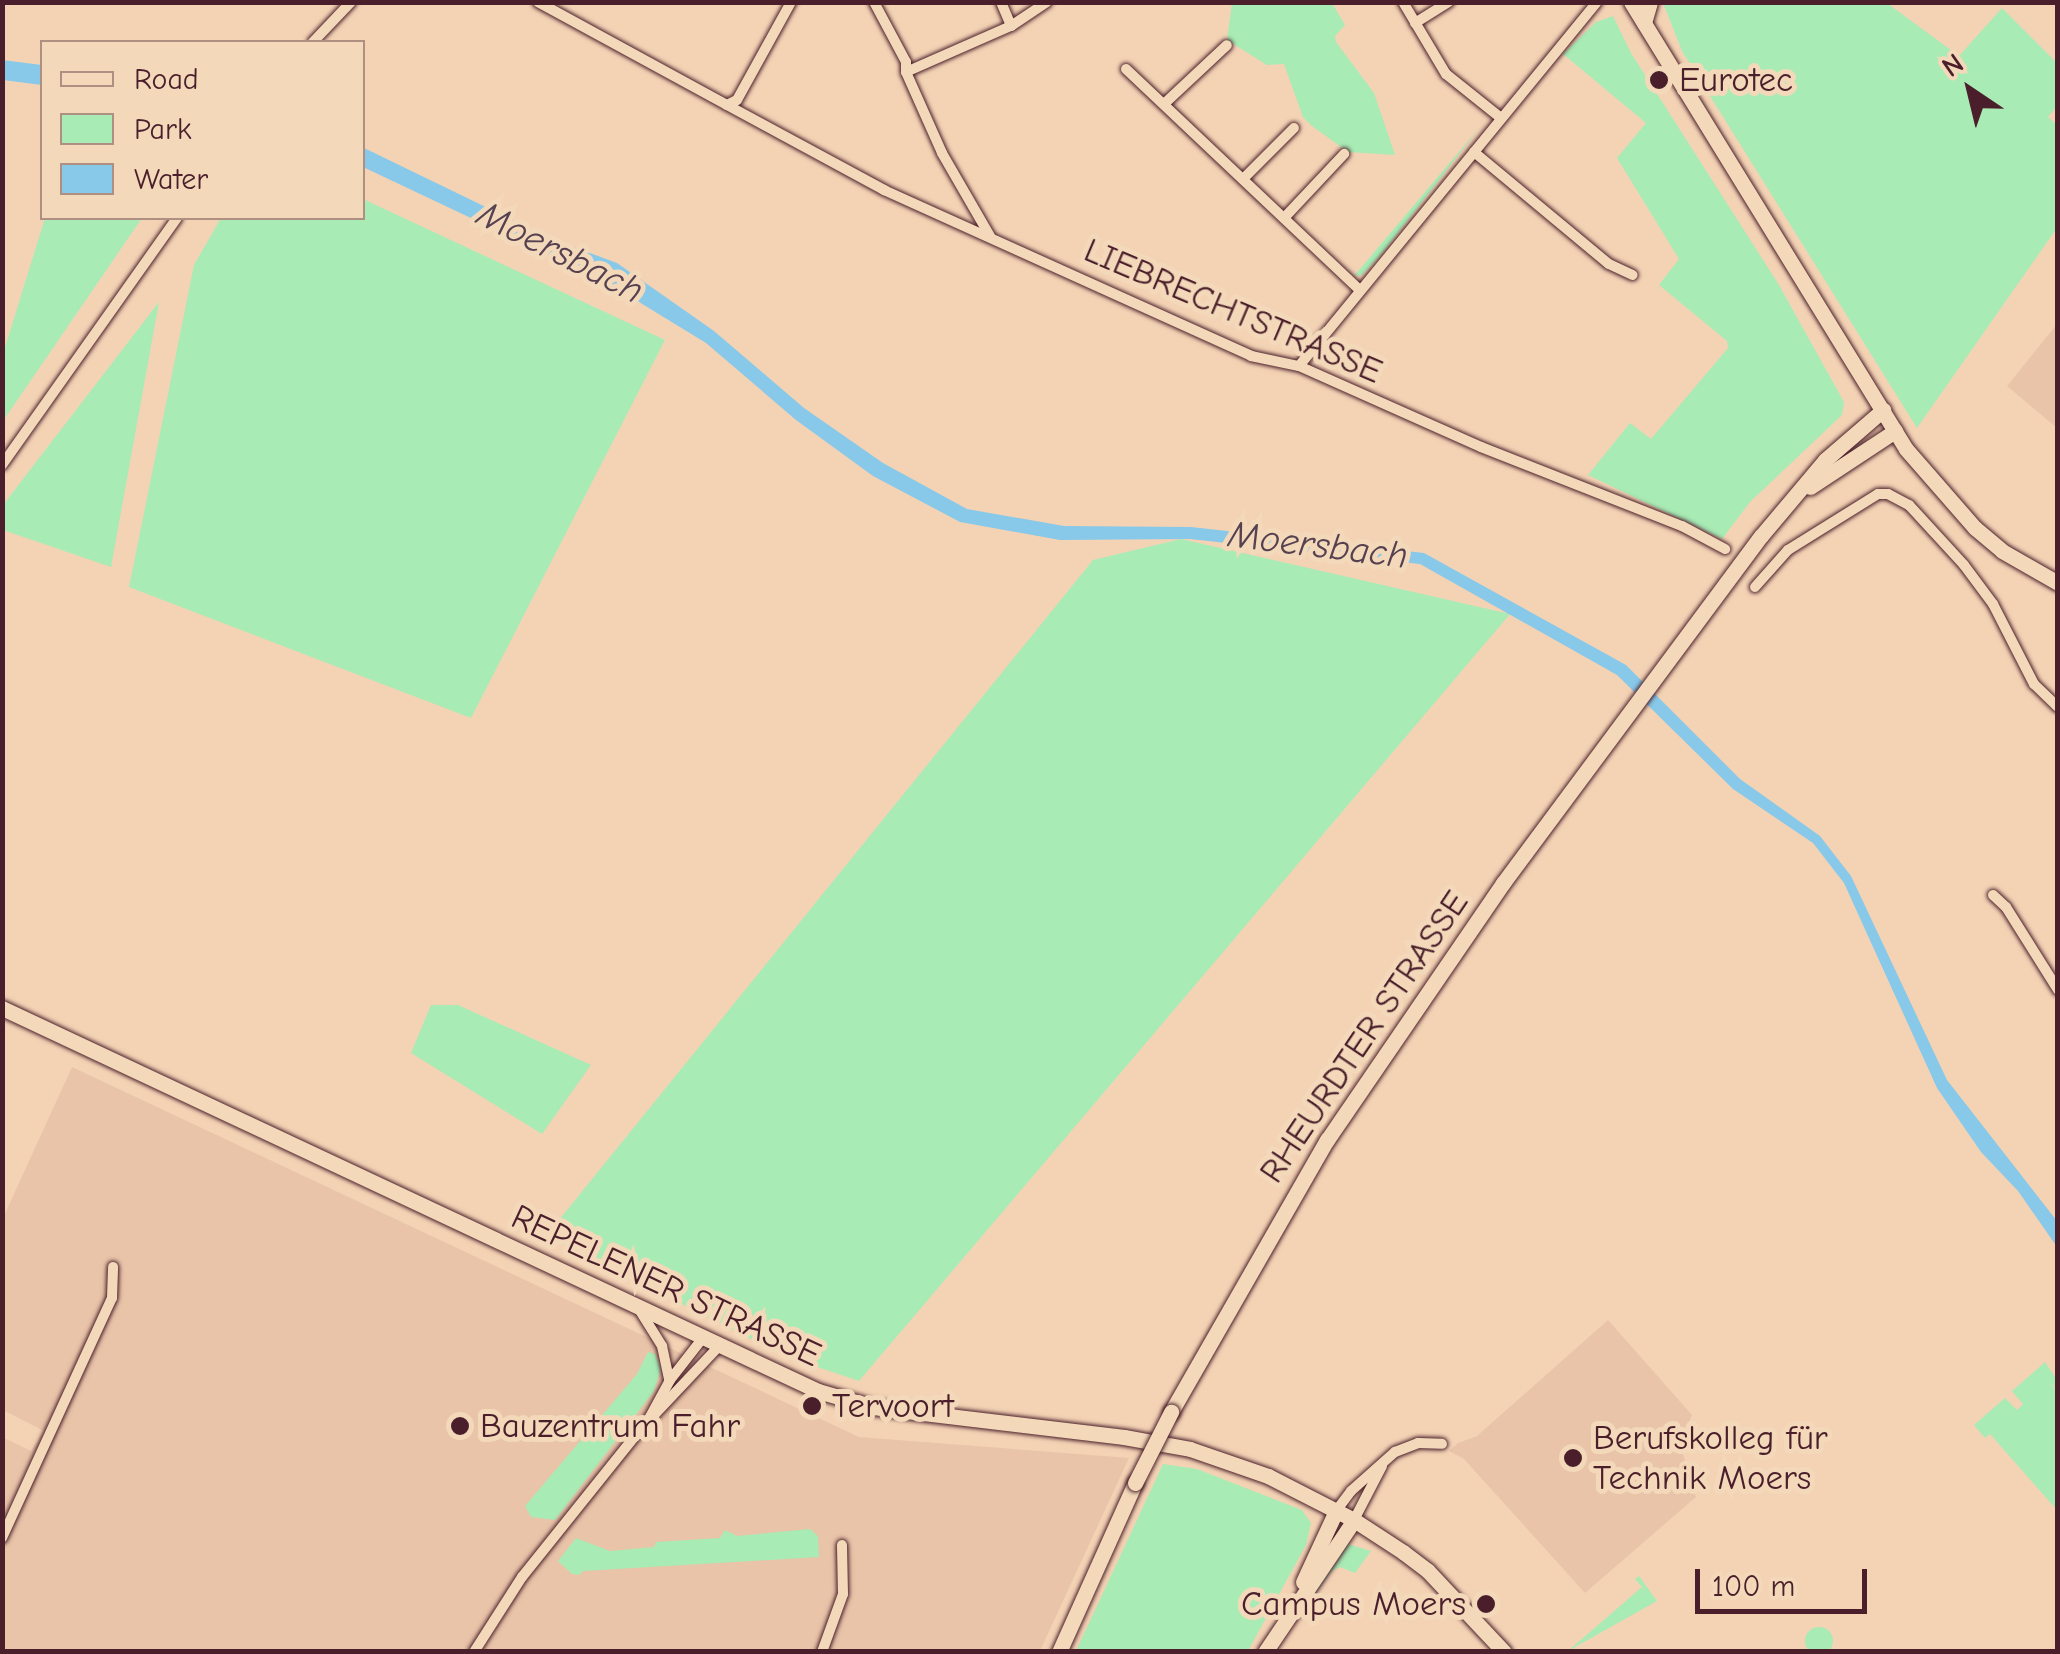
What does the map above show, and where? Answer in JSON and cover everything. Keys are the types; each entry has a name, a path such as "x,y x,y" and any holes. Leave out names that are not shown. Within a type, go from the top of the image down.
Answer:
{"main road":[{"path":"1631,2 1928,479 2002,551 2058,583"},
{"path":"1644,24 1650,2"},
{"name":"RHEURDTER STRASSE","path":"1059,1652 1135,1482 1171,1412 1327,1140 1503,883 1667,662 1825,460 1882,410"},
{"name":"RHEURDTER STRASSE","path":"1791,501 1895,431"},
{"name":"REPELENER STRASSE","path":"2,1008 818,1391 874,1406 1190,1449 1268,1476 1354,1520 1428,1572 1504,1652"},
{"path":"1294,1604 1336,1511"},
{"path":"1265,1652 1354,1520"}],"street":[{"path":"315,40 351,2"},
{"name":"LIEBRECHTSTRASSE","path":"538,2 884,190 1251,356 1300,366 1481,447 1682,526 1725,549"},
{"path":"874,2 906,62 906,72 942,154 990,237"},
{"path":"1001,2 1011,26"},
{"path":"906,72 1011,26 1047,2"},
{"path":"1403,2 1446,74 1502,118"},
{"path":"1415,23 1449,2"},
{"path":"1300,366 1597,2"},
{"path":"730,105 788,4"},
{"path":"1164,104 1227,45"},
{"path":"1126,70 1359,289"},
{"path":"1243,179 1294,128"},
{"path":"1474,152 1609,264 1633,275"},
{"path":"1284,218 1344,154"},
{"path":"2,465 176,220"},
{"path":"1756,586 1788,550 1878,494 1888,494 1909,505 1964,565 1993,604 2034,684 2058,707"},
{"path":"1992,896 2006,906 2058,990"},
{"path":"2,1538 112,1298 113,1267"},
{"path":"638,1308 662,1346 670,1380"},
{"path":"474,1652 522,1578 650,1417 670,1380 702,1338"},
{"path":"650,1417 671,1402 718,1346"},
{"path":"1336,1511 1384,1460 1418,1443 1442,1444"},
{"path":"1354,1520 1384,1460"},
{"path":"822,1652 843,1594 842,1545"}],"shaded area":[{"path":"2057,324 2057,428 2007,386"},
{"path":"72,1067 859,1437 1129,1458 1040,1651 3,1652 2,1437 31,1451 44,1431 3,1410 3,1218"},
{"name":"Berufskolleg für Technik Moers","path":"1608,1320 1692,1415 1680,1444 1696,1497 1585,1593 1464,1459 1449,1451 1477,1436"}],"green space":[{"path":"1232,3 1332,3 1345,25 1335,36 1336,42 1374,93 1395,155 1348,152 1312,126 1303,117 1284,64 1267,65 1227,40"},
{"path":"1663,3 1887,3 1959,56 2002,8 2057,63 2057,106 2048,117 2057,125 2057,228 1917,428 1682,51"},
{"path":"1613,16 1631,53 1779,285 1844,402 1842,415 1750,502 1722,539 1588,475 1630,423 1651,439 1728,348 1727,341 1659,285 1679,259 1617,158 1646,123 1563,54 1596,22"},
{"path":"1481,126 1380,256 1362,275 1354,276"},
{"path":"365,200 665,340 471,718 129,587 194,265 220,220 365,220"},
{"path":"44,220 141,220 3,421 3,354"},
{"path":"159,302 111,567 3,530 3,505"},
{"path":"1181,539 1510,614 859,1381 785,1356 546,1236 1093,560"},
{"path":"431,1005 458,1005 591,1065 542,1134 411,1053"},
{"path":"648,1352 655,1354 661,1368 654,1391 555,1520 531,1517 525,1506 637,1374"},
{"path":"2045,1362 2057,1380 2057,1389 2049,1382 2057,1391 2057,1510 1990,1434 1985,1438 1974,1425 2005,1398 2017,1410 2023,1404 2012,1391"},
{"path":"1163,1464 1197,1469 1302,1510 1311,1523 1306,1545 1248,1651 1076,1651"},
{"path":"810,1529 818,1536 819,1557 583,1571 579,1575 572,1574 558,1561 576,1538 610,1551 654,1547 656,1542 720,1538 725,1530 737,1536"},
{"path":"1348,1544 1371,1551 1355,1573 1340,1567 1332,1571 1292,1627"},
{"path":"1639,1576 1657,1601 1568,1651 1642,1587 1635,1579"},
{"path":"1819,1627 1829,1631 1833,1641 1829,1651 1819,1655 1809,1651 1805,1641 1809,1631"}],"water":[{"path":"2,60 40,65 40,85 3,80"},
{"name":"Moersbach","path":"365,148 552,239 617,263 714,331 804,408 883,463 967,509 1064,526 1191,527 1424,553 1626,665 1740,779 1820,836 1851,876 1947,1080 2057,1221 2057,1247 2018,1191 1981,1152 1937,1088 1844,883 1813,843 1733,789 1617,675 1420,564 1190,539 1060,540 960,522 873,476 796,420 706,343 608,283 365,168"}],"place":[{"name":"Eurotec","path":"1659,80"},
{"name":"Tervoort","path":"812,1406"},
{"name":"Bauzentrum Fahr","path":"460,1426"},
{"name":"Berufskolleg für Technik Moers","path":"1573,1458"},
{"name":"Campus Moers","path":"1486,1604"}]}
